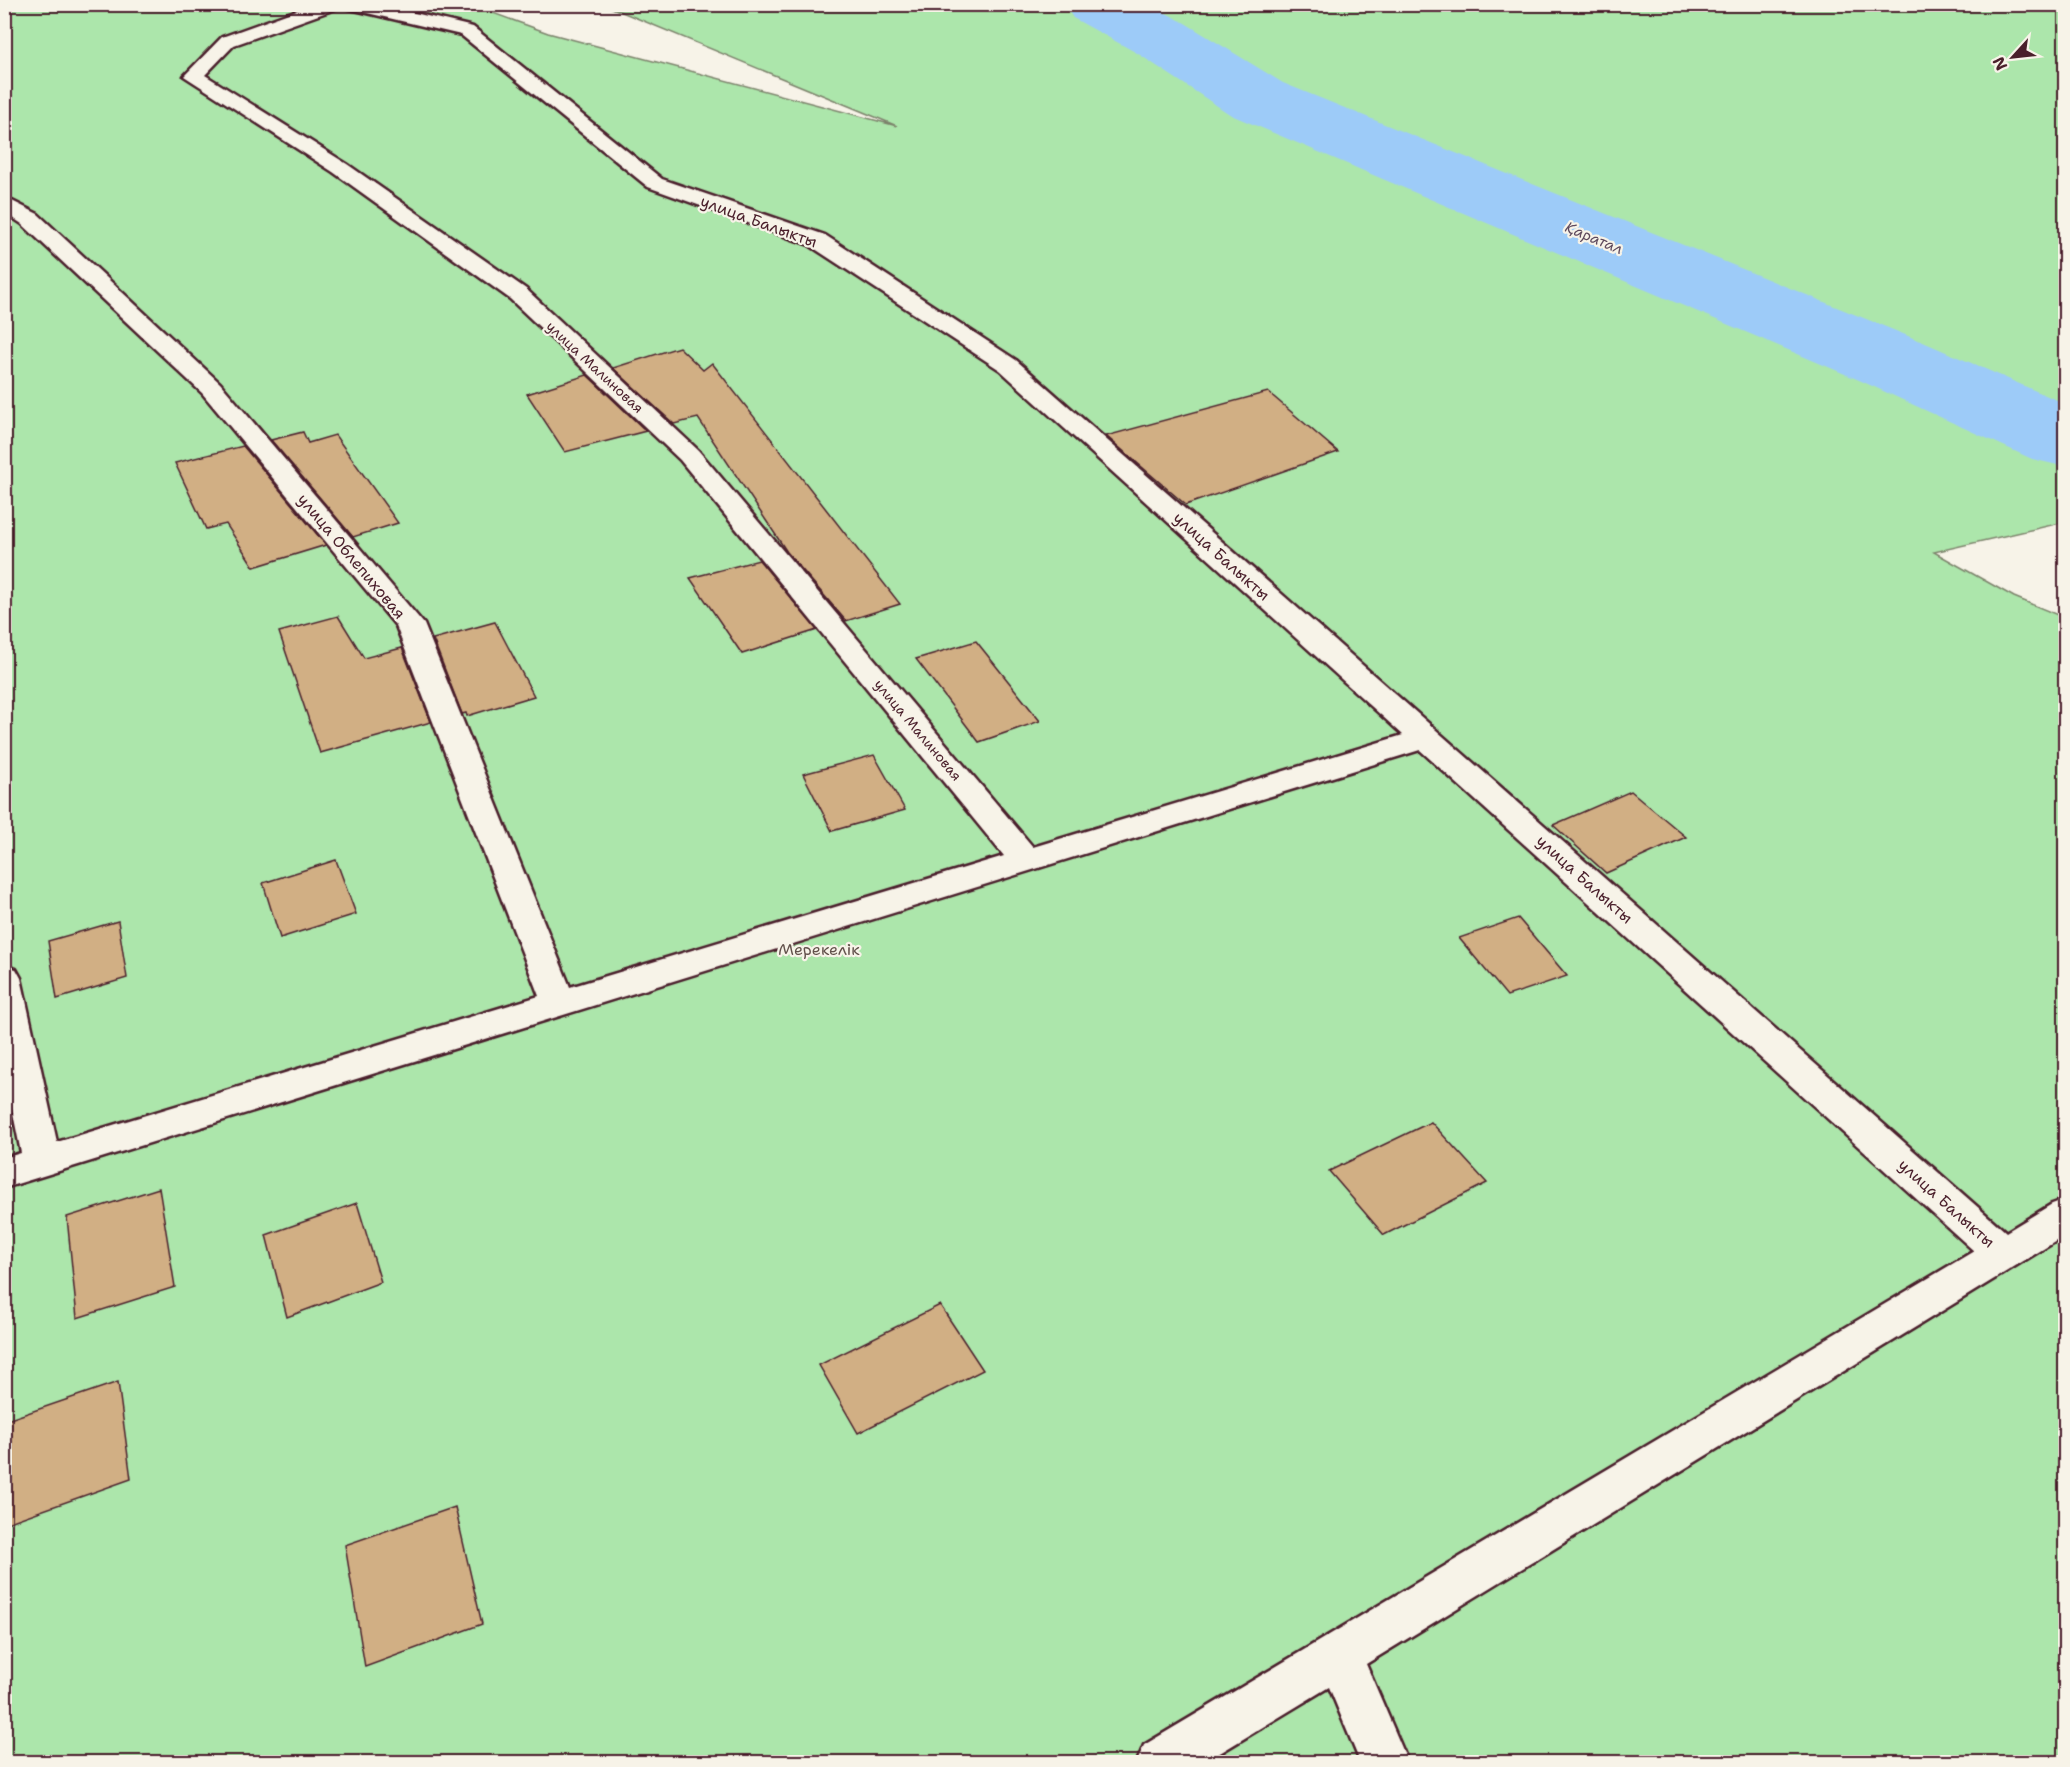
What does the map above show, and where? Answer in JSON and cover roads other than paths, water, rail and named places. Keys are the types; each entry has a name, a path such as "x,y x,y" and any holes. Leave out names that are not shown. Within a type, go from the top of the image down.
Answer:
{"street":[{"name":"улица Малиновая","path":"332,4 228,41 194,76 340,168 518,294 689,455 1027,861"},
{"name":"улица Балыкты","path":"352,4 467,31 655,183 817,240 1008,365 2003,1253"},
{"name":"улица Облепиховая","path":"4,203 30,219 211,388 410,624 559,1003"},
{"path":"4,1173 1427,738"},
{"path":"4,978 42,1161"},
{"path":"1161,1762 2066,1215"},
{"path":"1339,1656 1384,1762"}],"waterway":[{"name":"Қаратал","path":"1097,4 1161,38 1257,99 1891,361 2066,439"}],"park label":[{"name":"Мерекелік","path":"819,949"}]}
